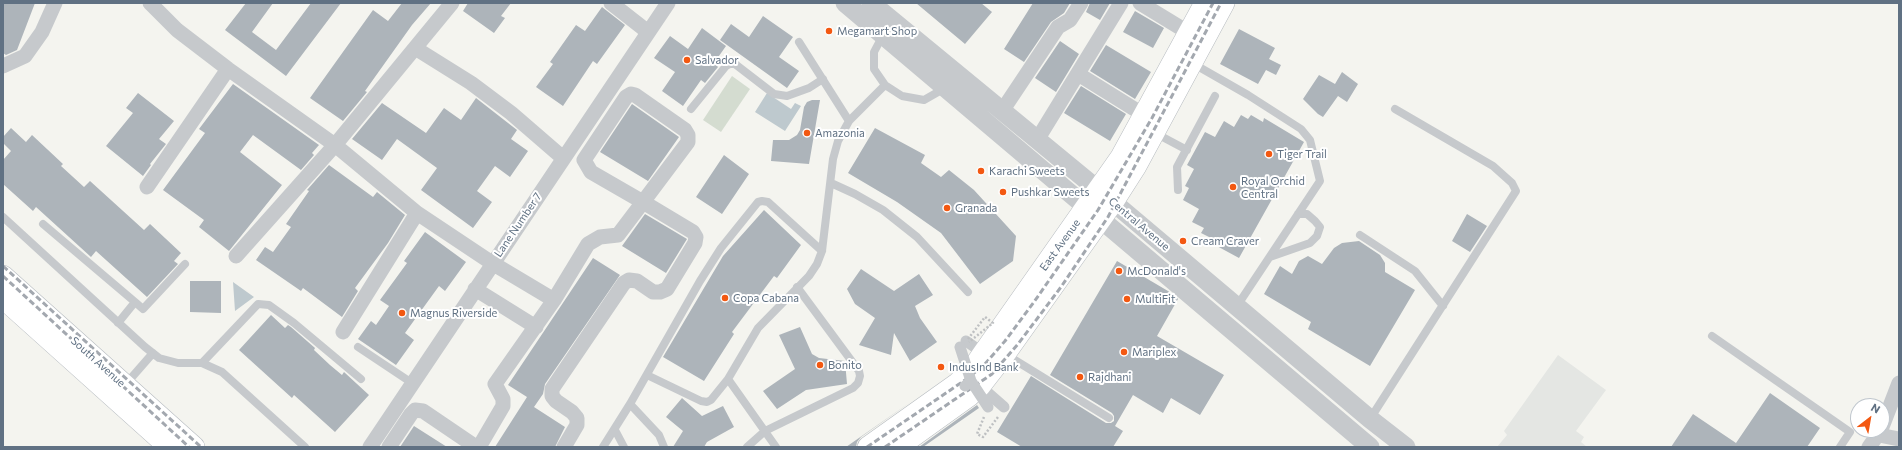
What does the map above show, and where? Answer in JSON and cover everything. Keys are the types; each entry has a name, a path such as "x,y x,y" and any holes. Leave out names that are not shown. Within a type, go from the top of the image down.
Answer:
{"main road":[{"name":"East Avenue","path":"868,447 958,383 967,374 1100,205 1136,166 1149,124 1189,33 1205,3"},
{"name":"East Avenue","path":"1149,124 1192,63 1224,3"},
{"name":"East Avenue","path":"898,447 964,400 972,384 1005,354 1100,205"},
{"name":"South Avenue","path":"3,276 194,447"},
{"name":"South Avenue","path":"3,298 169,447"}],"street":[{"path":"3,66 25,56 42,32 55,3"},
{"path":"150,3 177,30 335,145 417,213 492,263 554,300"},
{"path":"236,256 335,145 452,3"},
{"path":"611,3 648,32"},
{"name":"Lane Number 7","path":"370,447 492,263 668,3"},
{"name":"Central Avenue","path":"871,3 1037,140 1100,205 1371,447"},
{"path":"1002,111 1058,27 1070,20 1081,3"},
{"path":"1037,140 1121,3"},
{"path":"1140,3 1189,33"},
{"name":"Central Avenue","path":"852,5 883,35 946,88 1236,307 1396,441"},
{"path":"415,48 477,87 511,113 563,158"},
{"path":"147,187 228,68"},
{"path":"1078,74 1149,124"},
{"path":"479,447 503,406 503,399 495,384 536,328 588,244 600,237 618,235 643,202 688,142 688,135 685,130 635,95 631,94 626,97 584,160 591,172 643,202 693,232 696,237 695,243 666,289 660,292 653,292 637,281 629,280 624,283 552,389 552,396 556,401 572,412 577,418 577,425 564,447"},
{"path":"343,332 417,213"},
{"path":"475,289 536,328"},
{"path":"961,345 983,353"},
{"path":"961,345 972,384 997,403"},
{"path":"1890,407 1899,383"},
{"path":"389,447 415,410 422,411 476,447"},
{"path":"1869,447 1876,438"},
{"path":"1371,447 1396,441"}],"lane":[{"path":"883,35 874,52 874,69 885,85 902,96 924,100 946,88"},
{"path":"799,42 849,121"},
{"path":"1192,63 1248,95 1301,129 1310,140 1320,181 1236,307"},
{"path":"691,109 726,66 730,64 735,64 774,94 787,96 809,88 823,80"},
{"path":"647,375 701,401 706,402 711,400 728,379 758,328 809,276 817,264 822,251 833,159 838,141 849,121 885,85"},
{"path":"1178,190 1177,167 1215,96"},
{"path":"1370,419 1516,191 1512,183 1493,166 1395,109"},
{"path":"1149,124 1186,150"},
{"path":"831,183 883,210 917,237 968,292"},
{"path":"604,447 700,281 721,248 758,202 768,202 822,251"},
{"path":"1270,257 1310,242 1317,236 1320,227 1315,221 1307,214 1298,214"},
{"path":"3,217 153,354 159,358 178,364 202,363 222,372 304,447"},
{"path":"43,224 143,309 186,264"},
{"path":"1360,235 1415,271 1443,306"},
{"path":"747,447 765,431 853,388 858,383 860,376 859,371 797,287"},
{"path":"118,323 134,302"},
{"path":"202,363 258,304 269,305 290,319 361,379"},
{"path":"1712,336 1850,432 1840,447"},
{"path":"358,347 412,384"},
{"path":"125,385 153,354"},
{"path":"1005,354 1109,418"},
{"path":"728,379 776,447"},
{"path":"630,404 659,435 664,447"},
{"path":"615,430 624,447"}],"path":[{"path":"985,318 993,323 973,340 961,345 985,318"},
{"path":"997,403 983,437 977,434 997,403"}],"shaded area":[{"path":"732,76 750,89 721,132 703,120"},
{"path":"767,93 791,109 795,103 801,106 785,131 755,112"},
{"path":"233,282 254,297 235,311"},
{"path":"1558,355 1606,390 1576,431 1584,437 1581,442 1587,447 1497,447 1507,435 1504,431"}],"building":[{"path":"3,3 35,3 17,50 6,55 3,53"},
{"path":"246,3 273,3 252,32 276,50 311,3 341,3 286,76 225,30"},
{"path":"402,3 431,3 412,25 365,91 367,92 343,121 310,98 373,10 388,21"},
{"path":"468,3 511,3 501,16 505,18 494,33 463,11"},
{"path":"916,3 981,3 992,12 965,44"},
{"path":"1033,3 1070,3 1064,13 1051,22 1024,62 1004,49"},
{"path":"1090,3 1110,3 1100,20 1086,12"},
{"path":"602,7 625,25 597,64 593,61 563,106 536,87 553,64 550,62 576,25 585,31"},
{"path":"1135,11 1164,28 1153,48 1123,32"},
{"path":"763,16 793,37 779,57 799,71 787,88 720,40 731,24 749,37"},
{"path":"702,28 726,46 714,63 718,67 705,83 701,80 683,106 662,91 675,72 654,58 670,36 688,49"},
{"path":"1239,29 1275,48 1269,59 1281,65 1276,75 1266,70 1258,84 1220,64"},
{"path":"1060,41 1079,54 1056,92 1035,78"},
{"path":"1106,45 1151,72 1135,99 1090,71"},
{"path":"1342,72 1358,84 1347,102 1338,96 1323,117 1303,99 1319,75 1335,84"},
{"path":"233,84 319,145 312,153 314,155 301,170 253,135 240,152 282,185 229,251 199,227 204,220 163,190 205,133 199,129"},
{"path":"1081,86 1126,114 1110,141 1064,113"},
{"path":"138,93 174,121 159,139 166,144 150,164 151,165 143,176 106,146 133,113 126,108"},
{"path":"476,98 517,130 511,139 528,151 510,177 495,166 477,191 492,202 473,228 421,190 437,168 397,139 382,160 352,139 382,103 426,133 444,108 461,120"},
{"name":"Amazonia","path":"812,100 820,100 809,164 771,161 773,140 789,140 797,135 800,130 804,107 807,102"},
{"path":"632,104 679,137 648,181 600,152"},
{"name":"Royal Orchid Central","path":"1241,115 1248,119 1251,115 1263,122 1264,118 1304,142 1239,258 1215,245 1217,241 1201,233 1204,228 1192,222 1199,209 1183,200 1189,188 1185,186 1194,169 1187,165 1205,132 1215,137 1224,121 1234,127"},
{"path":"11,128 26,142 32,135 63,164 61,166 84,187 90,181 144,230 150,224 181,253 174,261 178,264 147,297 96,251 91,257 36,207 33,211 3,184 3,160 11,151 3,143 3,137"},
{"name":"Granada","path":"875,128 925,155 921,163 941,177 949,170 974,190 1016,236 1013,261 980,284 941,233 897,202 848,173"},
{"path":"724,155 749,174 722,214 696,197"},
{"path":"329,165 373,197 377,192 405,215 388,243 355,288 358,291 342,317 303,288 301,291 256,260 265,247 273,252 291,227 286,224 309,191 307,190"},
{"name":"Copa Cabana","path":"764,210 801,245 777,278 774,276 732,332 734,334 704,381 663,357 723,256"},
{"path":"645,214 687,239 666,273 622,246"},
{"path":"1467,214 1487,226 1470,252 1452,241"},
{"path":"425,232 466,262 445,291 439,286 405,333 414,340 396,365 358,339 371,321 376,325 389,306 380,300 407,263 404,261"},
{"path":"1359,241 1380,255 1385,263 1385,272 1415,290 1370,366 1308,329 1311,322 1264,294 1280,266 1292,274 1299,261 1308,256 1322,264 1334,248 1342,243"},
{"path":"593,258 620,275 545,384 543,394 534,407 565,427 555,447 495,447 527,397 508,385"},
{"name":"Mariplex","path":"1117,261 1168,291 1178,299 1157,336 1224,375 1200,415 1171,398 1163,413 1133,395 1115,426 1123,431 1113,447 1022,447 997,432 1031,376 1106,423 1111,423 1114,421 1114,416 1112,413 1050,375"},
{"path":"861,269 894,291 919,274 933,295 915,306 920,318 937,342 910,361 894,333 891,355 859,345 875,318 855,304 847,289"},
{"path":"190,281 221,281 221,313 190,312"},
{"path":"271,315 285,328 288,325 291,327 315,348 314,350 330,365 342,375 344,372 369,395 335,432 294,395 292,398 239,350"},
{"name":"Bonito","path":"800,327 812,354 819,358 845,361 847,384 806,390 777,409 763,391 795,369 779,335"},
{"path":"1770,393 1820,428 1807,447 1671,447 1693,414 1736,443"},
{"path":"682,398 702,416 723,406 734,427 707,442 704,447 673,447 683,431 666,417"},
{"path":"912,401 861,437 857,442 856,447 846,447"},
{"path":"977,405 979,408 923,447 919,447"},
{"path":"414,426 447,447 400,447"}],"railway":[{"path":"867,447 968,378 984,365 1005,341 1098,210 1152,118 1213,3"},
{"path":"885,447 992,374 1018,344 1061,287 1108,217 1221,3"},
{"path":"3,266 201,447"},
{"path":"3,276 189,447"}],"place":[{"name":"Megamart Shop","path":"829,31"},
{"name":"Salvador","path":"687,60"},
{"name":"Amazonia","path":"807,133"},
{"name":"Tiger Trail","path":"1269,154"},
{"name":"Karachi Sweets","path":"981,171"},
{"name":"Royal Orchid Central","path":"1233,187"},
{"name":"Pushkar Sweets","path":"1003,192"},
{"name":"Granada","path":"947,208"},
{"name":"Cream Craver","path":"1183,241"},
{"name":"McDonald's","path":"1119,271"},
{"name":"Copa Cabana","path":"725,298"},
{"name":"MultiFit","path":"1127,299"},
{"name":"Magnus Riverside","path":"402,313"},
{"name":"Mariplex","path":"1124,352"},
{"name":"Bonito","path":"820,365"},
{"name":"IndusInd Bank","path":"941,367"},
{"name":"Rajdhani","path":"1080,377"}]}
